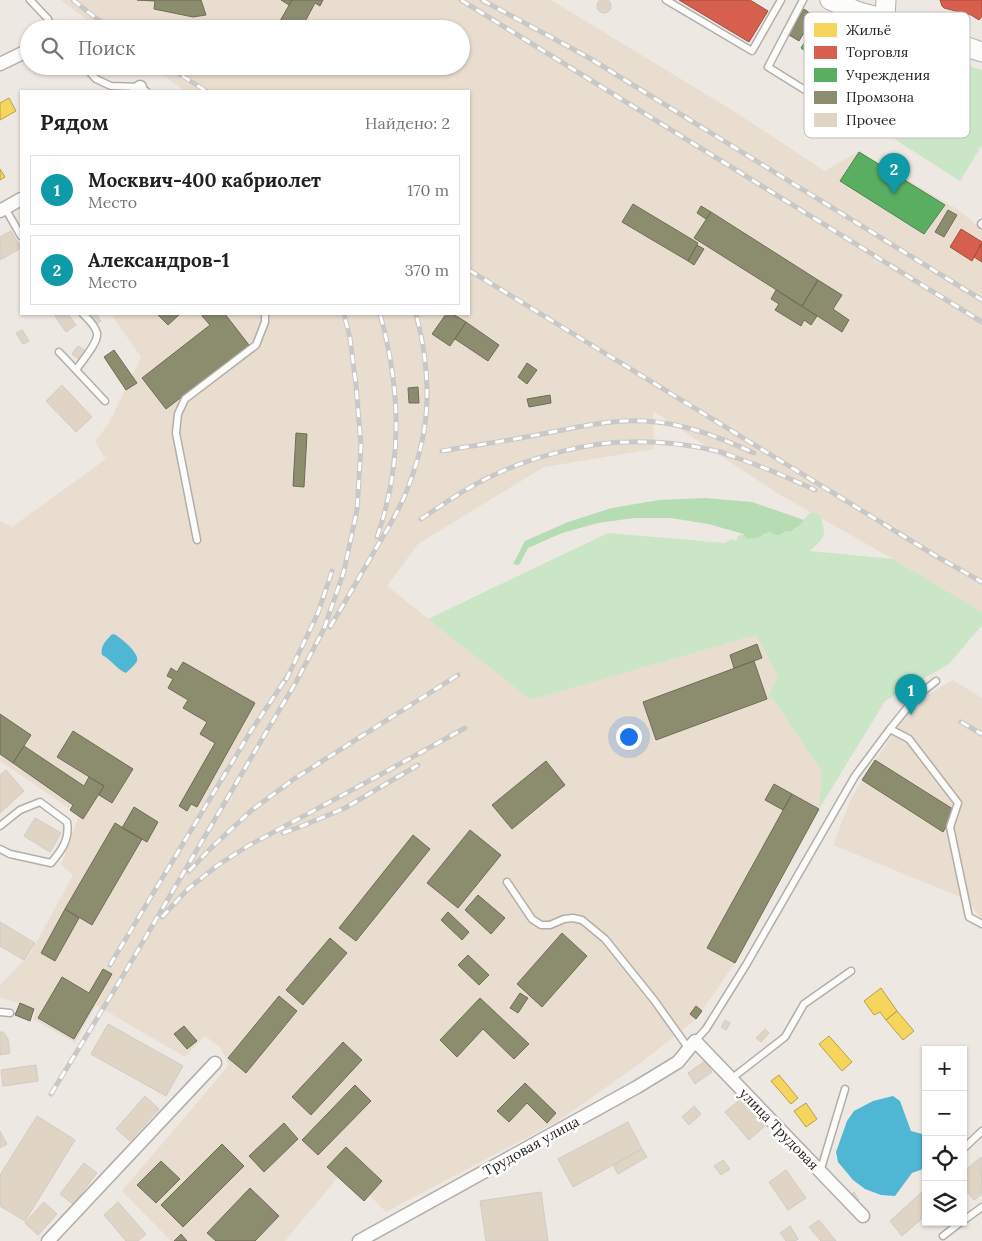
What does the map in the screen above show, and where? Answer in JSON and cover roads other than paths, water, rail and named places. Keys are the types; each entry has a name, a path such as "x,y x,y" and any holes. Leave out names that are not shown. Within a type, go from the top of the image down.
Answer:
{"main road":[{"path":"830,0 859,12"},
{"path":"970,48 982,52"}],"street":[{"path":"0,64 20,54"},
{"path":"2,210 20,200"},
{"name":"улица Трудовая","path":"692,1045 731,1079 863,1216"},
{"name":"Трудовая улица","path":"362,1240 678,1062 692,1045"},
{"path":"48,1241 215,1063"}],"lane":[{"path":"30,0 48,20"},
{"path":"666,0 752,51 781,0"},
{"path":"803,0 768,67 804,89"},
{"path":"92,75 96,79 111,86 141,90"},
{"path":"2,210 20,235"},
{"path":"76,370 97,340 98,334 94,326 84,315"},
{"path":"197,540 176,433 178,414 185,399 256,345 265,322 265,315"},
{"path":"59,352 105,401"},
{"path":"507,882 532,919 541,925 550,925 564,919 573,918 582,920 605,939 692,1045 706,1029 746,965 855,776 916,697 936,681"},
{"path":"890,729 909,738 958,803 950,827 969,917 982,924"},
{"path":"0,826 20,810 40,802 66,822 68,832 60,852 51,863 10,854 0,849"},
{"path":"731,1079 786,1037 804,1004 851,971"},
{"path":"0,1012 10,1013"},
{"path":"820,1172 845,1089"},
{"path":"967,1145 982,1131"},
{"path":"967,1218 982,1207"},
{"path":"942,1236 956,1226"}],"water":[{"path":"114,634 121,638 136,654 136,663 126,673 102,655 104,644"},
{"path":"893,1096 900,1101 911,1131 922,1134 922,1169 912,1173 895,1196 881,1195 865,1189 853,1180 838,1162 836,1152 847,1121 854,1111 873,1101"}],"railway":[{"path":"73,0 99,20"},
{"path":"461,0 982,322"},
{"path":"482,0 586,56 982,300"},
{"path":"181,75 204,90"},
{"path":"470,271 936,556 982,582"},
{"path":"51,1094 296,682 324,629 344,571 357,510 361,446 350,338 344,315"},
{"path":"377,537 391,481 395,454 396,426 392,370 380,315"},
{"path":"330,627 395,516 407,490 418,458 425,424 427,382 422,340 416,315"},
{"path":"442,451 596,424 620,421 645,421 687,428 714,436 754,453"},
{"path":"421,519 467,489 510,468 543,456 613,443 660,443 691,446 724,453 815,490"},
{"path":"286,680 318,613 332,571"},
{"path":"110,965 249,734 289,674"},
{"path":"189,871 252,810 294,779 458,675"},
{"path":"961,722 982,734"},
{"path":"162,917 188,889 218,865 248,846 465,728"},
{"path":"283,833 345,808 418,765"}],"place":[{"name":"Александров-1","path":"894,194"},
{"name":"Москвич-400 кабриолет","path":"911,715"}]}
